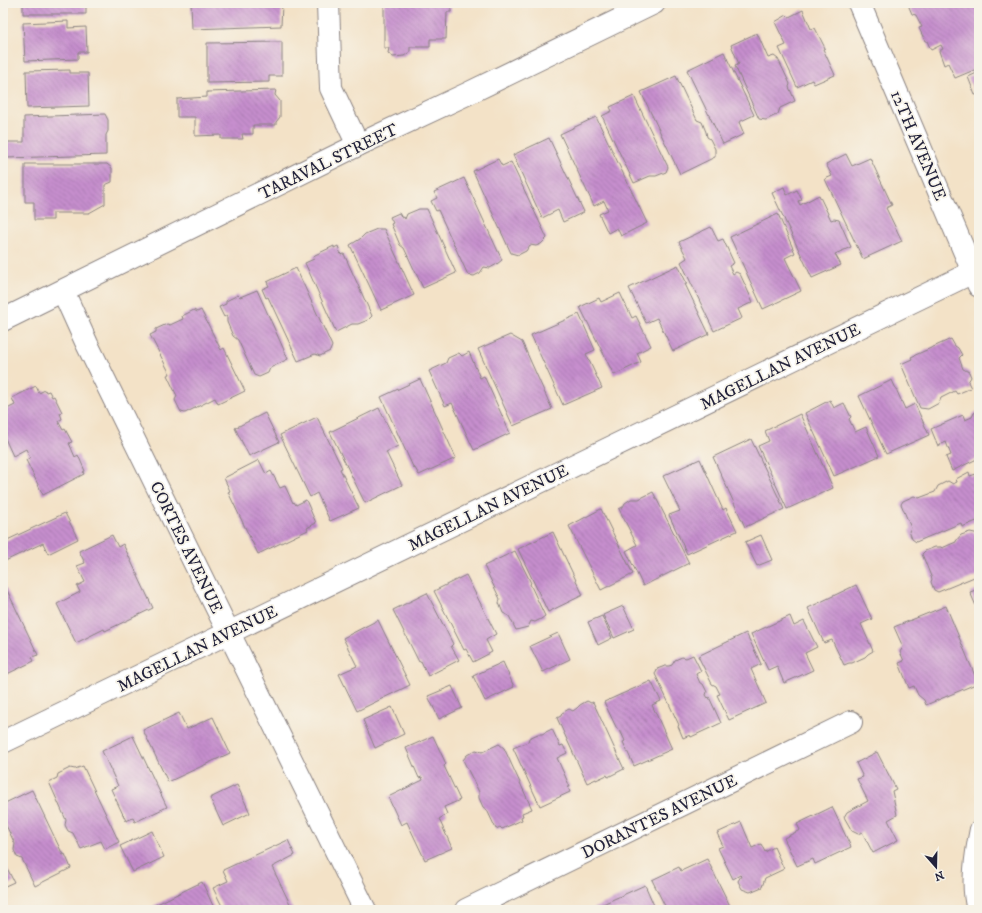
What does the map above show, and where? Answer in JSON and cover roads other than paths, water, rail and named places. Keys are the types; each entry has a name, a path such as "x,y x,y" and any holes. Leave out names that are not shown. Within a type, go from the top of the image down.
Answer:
{"street":[{"path":"328,3 331,88 358,145"},
{"name":"TARAVAL STREET","path":"3,320 358,145 654,3"},
{"name":"12TH AVENUE","path":"859,3 976,279"},
{"name":"MAGELLAN AVENUE","path":"3,742 229,633 976,279"},
{"name":"CORTES AVENUE","path":"63,291 87,344 365,910"},
{"name":"DORANTES AVENUE","path":"466,910 851,722"}],"lane":[{"path":"976,910 973,902 973,866 979,829"}]}
